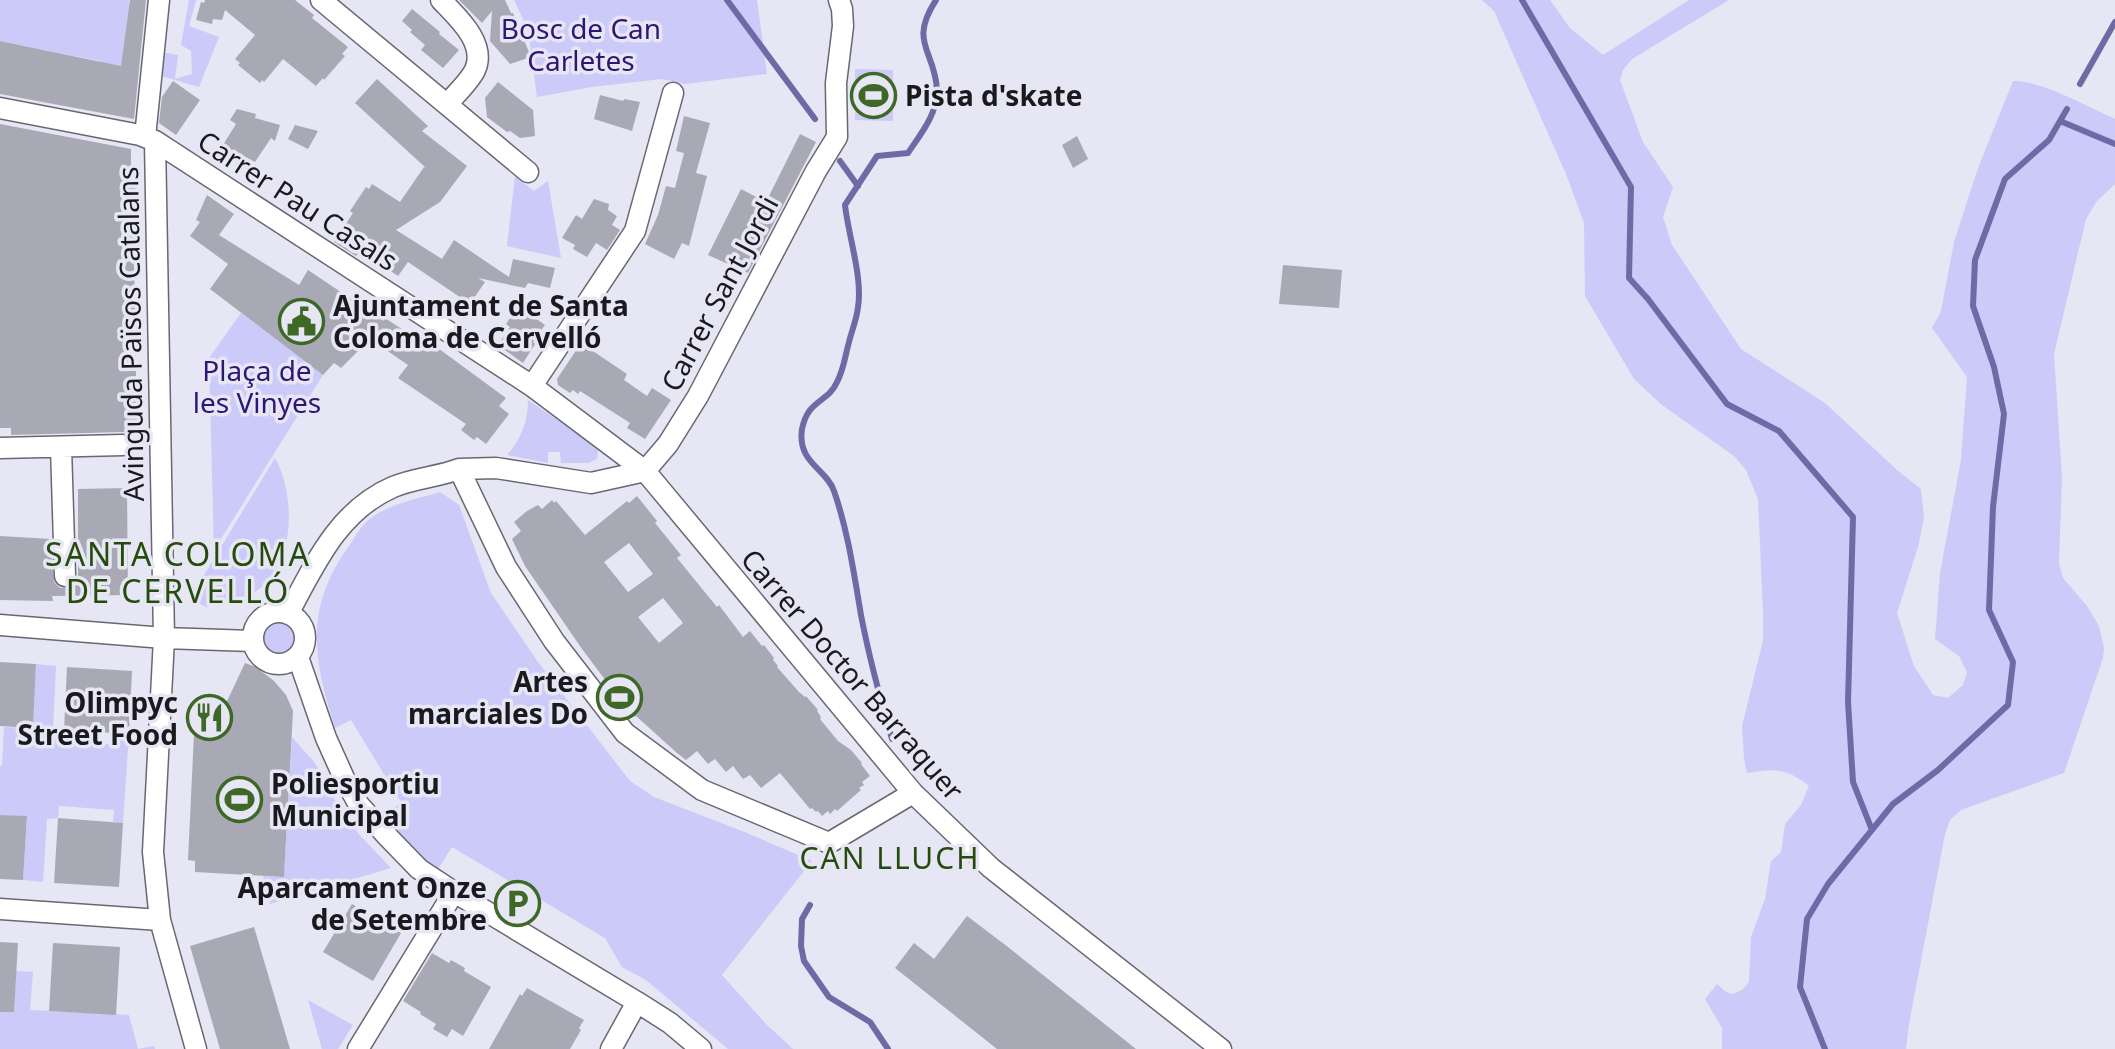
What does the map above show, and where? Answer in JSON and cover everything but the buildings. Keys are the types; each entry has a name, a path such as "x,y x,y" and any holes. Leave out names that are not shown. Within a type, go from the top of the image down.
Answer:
{"street":[{"name":"Avinguda Països Catalans","path":"159,0 147,138 164,638 153,852 160,920 196,1049"},
{"path":"321,0 528,172"},
{"path":"441,0 473,37 477,63 474,73 447,104"},
{"name":"Carrer Sant Jordi","path":"645,471 668,444 698,396 816,171 837,137 836,83 843,26 839,0"},
{"path":"532,386 635,231 673,93"},
{"name":"Carrer Pau Casals","path":"0,108 147,138 532,386 645,471"},
{"path":"0,448 123,445"},
{"path":"61,447 65,576"},
{"path":"288,614 324,547 345,520 368,500 395,486 459,469 496,468 591,483 645,471"},
{"path":"459,469 506,567 554,641 625,733 702,790 829,843 913,793"},
{"name":"Carrer Doctor Barraquer","path":"645,471 913,793 991,868 1221,1049"},
{"path":"271,613 288,614 302,625 305,633 303,650 298,657 282,665 266,661 259,656 252,641 253,632 263,617 271,613"},
{"path":"0,625 164,638 252,641"},
{"path":"298,657 326,738 359,805 419,869 670,1023 701,1049"},
{"path":"358,1049 454,892"},
{"path":"0,909 160,920"},
{"path":"611,1049 637,1002"}],"green space":[{"path":"0,0 129,0 130,13 118,89 100,61 0,41"},
{"path":"189,0 196,0 189,26 219,37 199,87 158,75 161,52 178,55 175,79 192,74 191,51 181,45"},
{"name":"Bosc de Can Carletes","path":"514,0 757,0 767,74 685,84 662,79 537,97 528,30"},
{"path":"1482,0 1550,0 1570,28 1603,55 1689,0 1729,0 1632,59 1620,80 1643,142 1673,187 1663,217 1672,245 1741,349 1825,403 1921,489 1924,518 1897,613 1914,666 1933,695 1948,698 1963,685 1967,672 1959,656 1935,639 1940,573 1961,460 1967,377 1932,328 1941,311 1954,242 1978,168 2013,81 2051,90 2115,119 2115,184 2097,201 2086,219 2054,354 2062,477 2059,563 2063,578 2099,626 2103,658 2064,773 1961,810 1950,820 1906,1049 1722,1049 1722,1028 1705,999 1717,984 1733,994 1749,982 1751,937 1765,899 1771,861 1781,852 1785,824 1801,805 1809,786 1780,771 1747,773 1744,758 1742,726 1763,641 1758,499 1746,470 1734,456 1662,405 1634,379 1585,296 1584,223 1566,174 1494,11"},
{"name":"Pista d'skate","path":"855,69 893,70 893,121 855,120"},
{"path":"515,176 534,191 548,181 561,258 507,246"},
{"name":"Plaça de les Vinyes","path":"241,313 323,375 214,550 209,358"},
{"path":"528,400 595,445 597,459 588,463 561,463 560,452 548,452 548,463 507,455 523,430"},
{"path":"275,458 282,473 289,510 285,548 278,566 268,581 255,592 206,607 190,598"},
{"path":"440,492 459,505 491,593 538,662 630,781 654,797 812,861 722,975 793,1049 728,1049 646,980 622,967 605,938 452,847 438,869 384,818 401,802 351,720 335,728 318,656 319,613 335,569 356,535 371,518 405,502"},
{"path":"280,622 291,627 296,638 291,649 280,654 269,649 264,638 269,627"},
{"path":"36,664 56,666 53,729 64,730 64,741 118,745 119,733 129,734 123,823 113,822 114,810 59,806 58,818 47,819 43,882 23,880 27,817 0,815 4,727 33,728"},
{"path":"292,737 315,763 336,802 358,833 391,868 270,904 263,876 284,877"},
{"path":"16,971 33,972 30,1010 129,1015 138,1049 0,1049 0,1012 14,1012"},
{"path":"308,1000 353,1025 338,1049 322,1049"}],"waterway":[{"path":"727,0 815,119"},
{"path":"892,739 868,646 839,506 830,483 804,450 802,429 813,406 829,394 839,377 857,311 857,270 845,205 877,156 908,153 935,107 935,76 923,37 928,15 936,0"},
{"path":"1522,0 1631,187 1629,278 1727,404 1779,431 1853,517 1848,702 1853,782 1872,830"},
{"path":"2080,84 2115,22"},
{"path":"1825,1049 1800,987 1807,919 1828,884 1893,804 1938,770 2008,705 2013,662 1989,610 1993,507 2004,414 1994,367 1973,306 1975,260 2005,179 2049,140 2067,109"},
{"path":"2060,121 2115,144"},
{"path":"840,161 858,186"},
{"path":"810,905 802,919 804,961 829,997 870,1022 888,1049"}],"place":[{"name":"Pista d'skate","path":"874,95"},
{"name":"Ajuntament de Santa Coloma de Cervelló","path":"302,321"},
{"name":"Artes marciales Do","path":"619,697"},
{"name":"Olimpyc Street Food","path":"209,718"},
{"name":"Poliesportiu Municipal","path":"240,799"},
{"name":"Aparcament Onze de Setembre","path":"518,903"}],"district":[{"name":"SANTA COLOMA DE CERVELLÓ","path":"178,572"},
{"name":"CAN LLUCH","path":"890,857"}]}
